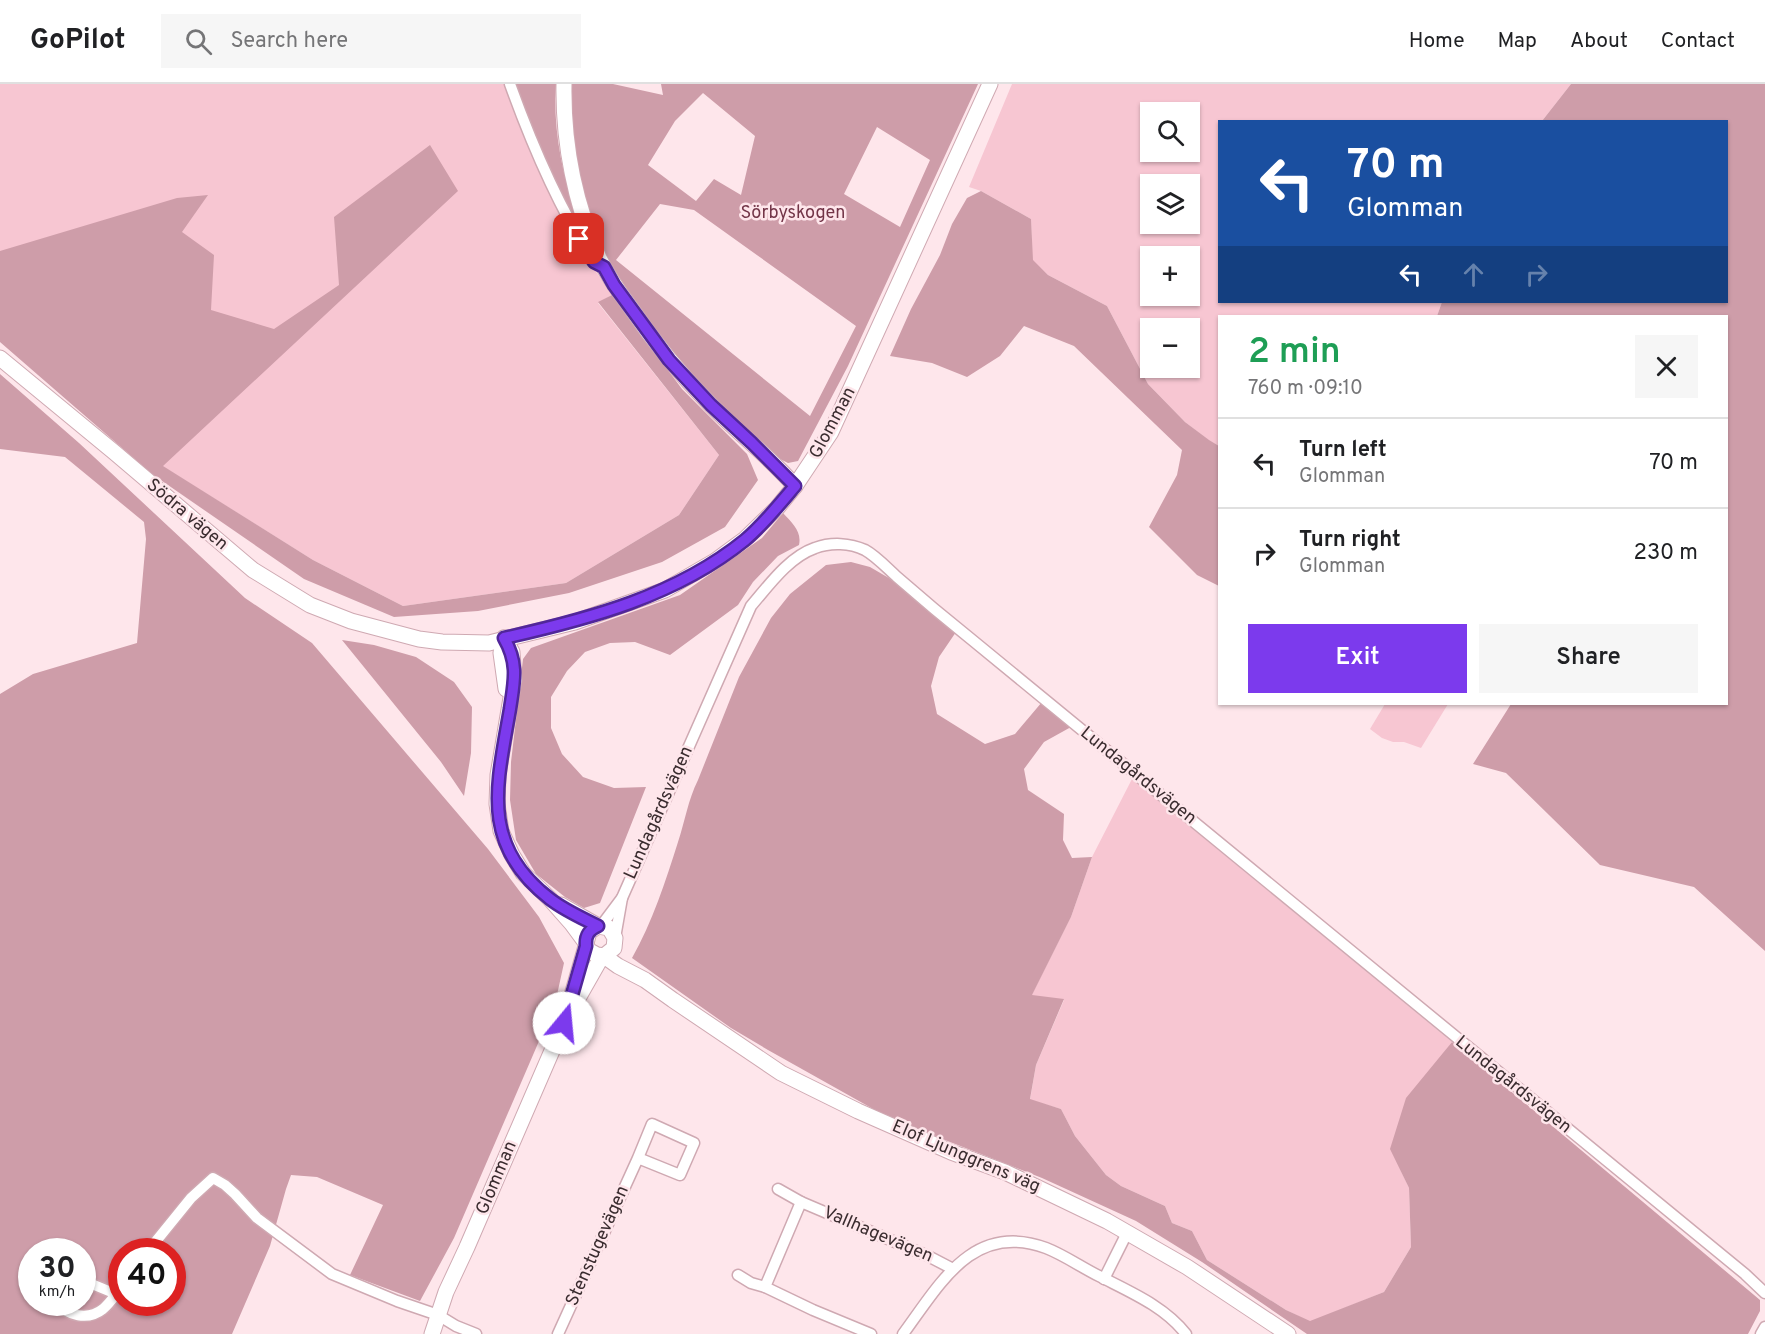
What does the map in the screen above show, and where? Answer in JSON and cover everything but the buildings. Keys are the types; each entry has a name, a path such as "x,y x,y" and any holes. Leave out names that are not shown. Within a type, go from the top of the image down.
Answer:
{"street":[{"path":"510,84 534,148 579,239 594,262 604,267"},
{"path":"564,84 566,134 571,169 588,229 614,285 673,364 711,405 795,486"},
{"name":"Glomman","path":"504,638 575,622 665,590 715,561 746,539 777,508 795,486 831,432 990,84"},
{"name":"Södra vägen","path":"0,358 253,570 310,605 351,621 396,633 489,635 504,638"},
{"name":"Lundagårdsvägen","path":"616,940 622,898 751,606 778,575 813,548 828,544 848,545 865,551 1745,1274 1765,1293"},
{"path":"504,638 512,652 514,680 498,775 497,804 501,831 523,873 572,924 593,954 603,956 614,948 616,940 609,928 599,926 550,900"},
{"name":"Lundagårdsvägen","path":"599,926 622,898"},
{"path":"586,944 589,932 599,926"},
{"name":"Elof Ljunggrens väg","path":"616,940 645,980"},
{"name":"Glomman","path":"564,1023 586,944"},
{"name":"Glomman","path":"432,1334 446,1292 564,1023 603,956"},
{"name":"Elof Ljunggrens väg","path":"603,956 645,980 781,1073 858,1111 1053,1194 1187,1267 1288,1334"},
{"name":"Stenstugevägen","path":"558,1334 652,1124 694,1143 681,1175 638,1158"},
{"path":"159,1238 191,1198 213,1178 230,1190 257,1218 332,1274 438,1315 476,1334"},
{"name":"Vallhagevägen","path":"778,1189 801,1202 953,1269"},
{"name":"Vallhagevägen","path":"765,1287 801,1202"},
{"path":"1104,1279 1127,1233"},
{"path":"903,1334 953,1269 966,1257 981,1248 1014,1241 1047,1248 1151,1304 1174,1320 1186,1334"},
{"path":"738,1275 751,1283 871,1334"},
{"path":"96,1313 108,1303"},
{"path":"1761,1334 1765,1327"}],"shaded area":[{"path":"0,84 514,84 579,247 612,295 598,303 719,455 679,515 566,583 403,606 313,560 162,466 0,329"},
{"path":"1012,84 1571,84 1543,120 1218,120 1218,303 1442,303 1437,315 1218,315 1218,445 1185,422 1145,378 1200,378 1200,318 1140,318 1140,369 1107,306 1048,275 1032,260 1031,219 981,191 969,187"},
{"path":"1384,705 1447,705 1421,748 1382,738 1370,729"},
{"path":"1132,779 1452,1042 1440,1058 1391,1149 1409,1188 1411,1247 1384,1292 1310,1322 1286,1310 1207,1260 1192,1231 1172,1223 1165,1206 1121,1186 1106,1175 1075,1136 1061,1109 1030,1100 1036,1065 1064,1000 1031,996 1071,917 1092,857"}],"green space":[{"path":"514,84 556,84 558,143 564,172 576,214 593,253 564,205"},
{"name":"Sörbyskogen","path":"567,84 613,84 663,95 661,84 978,84 848,366 798,461 788,463 774,456 685,369 603,259 577,170","holes":["703,93 755,136 741,195 714,179 696,201 648,165 675,121","877,127 930,160 900,227 844,194","660,204 694,210 856,326 810,416 616,260"]},
{"path":"1571,84 1765,84 1765,951 1694,887 1600,865 1506,773 1473,764 1510,705 1728,705 1728,315 1437,315 1442,303 1728,303 1728,120 1543,120"},
{"path":"430,145 458,191 163,466 313,560 403,606 566,583 679,515 719,455 598,302 612,295 682,389 747,454 758,480 725,527 662,562 569,593 478,611 394,617 304,579 152,474 0,342 0,251 177,198 208,195 182,232 214,255 211,310 274,329 339,285 334,217"},
{"path":"981,191 1031,219 1033,260 1048,275 1107,306 1140,369 1140,378 1145,378 1185,422 1218,445 1218,586 1197,575 1149,527 1177,475 1182,450 1074,346 1024,326 1000,356 967,377 932,363 890,356 911,309 940,255 952,224 967,198"},
{"path":"0,374 79,443 245,598 312,643 488,849 539,917 564,963 555,1004 454,1238 420,1301 350,1275 383,1205 317,1177 291,1175 270,1246 232,1334 0,1334 0,694 33,674 137,643 146,539 144,522 65,457 0,449"},
{"path":"783,513 798,531 799,545 778,556 753,582 738,605 670,655 635,642 610,643 585,652 567,671 551,697 551,728 562,754 583,777 614,788 646,787 600,903 584,908 565,897 536,874 516,840 510,800 511,762 523,659 531,648 680,595 762,538"},
{"path":"851,562 870,567 894,581 956,632 939,657 931,686 937,714 985,744 1015,734 1042,702 1071,727 1044,742 1024,769 1028,790 1064,814 1063,840 1072,858 1092,857 1071,917 1032,995 1064,999 1036,1065 1030,1099 1061,1109 1075,1136 1106,1175 1121,1186 1165,1206 1172,1223 1192,1231 1207,1260 1286,1310 1310,1321 1384,1292 1411,1247 1409,1188 1390,1149 1406,1098 1452,1042 1760,1300 1760,1311 1748,1334 1307,1334 1202,1262 1136,1221 1042,1178 875,1110 731,1028 632,958 658,901 692,795 739,677 771,618 790,594 826,565"},
{"path":"342,640 374,645 416,657 454,682 472,707 471,753 464,796 441,762"}],"route":[{"path":"564,1023 586,946 586,937 592,929 598,926 550,900 523,873 501,831 497,804 498,775 514,680 512,652 504,638 575,622 665,590 715,561 746,539 795,486 740,430 711,405 669,360 614,285 604,267 594,262 579,239"}]}
